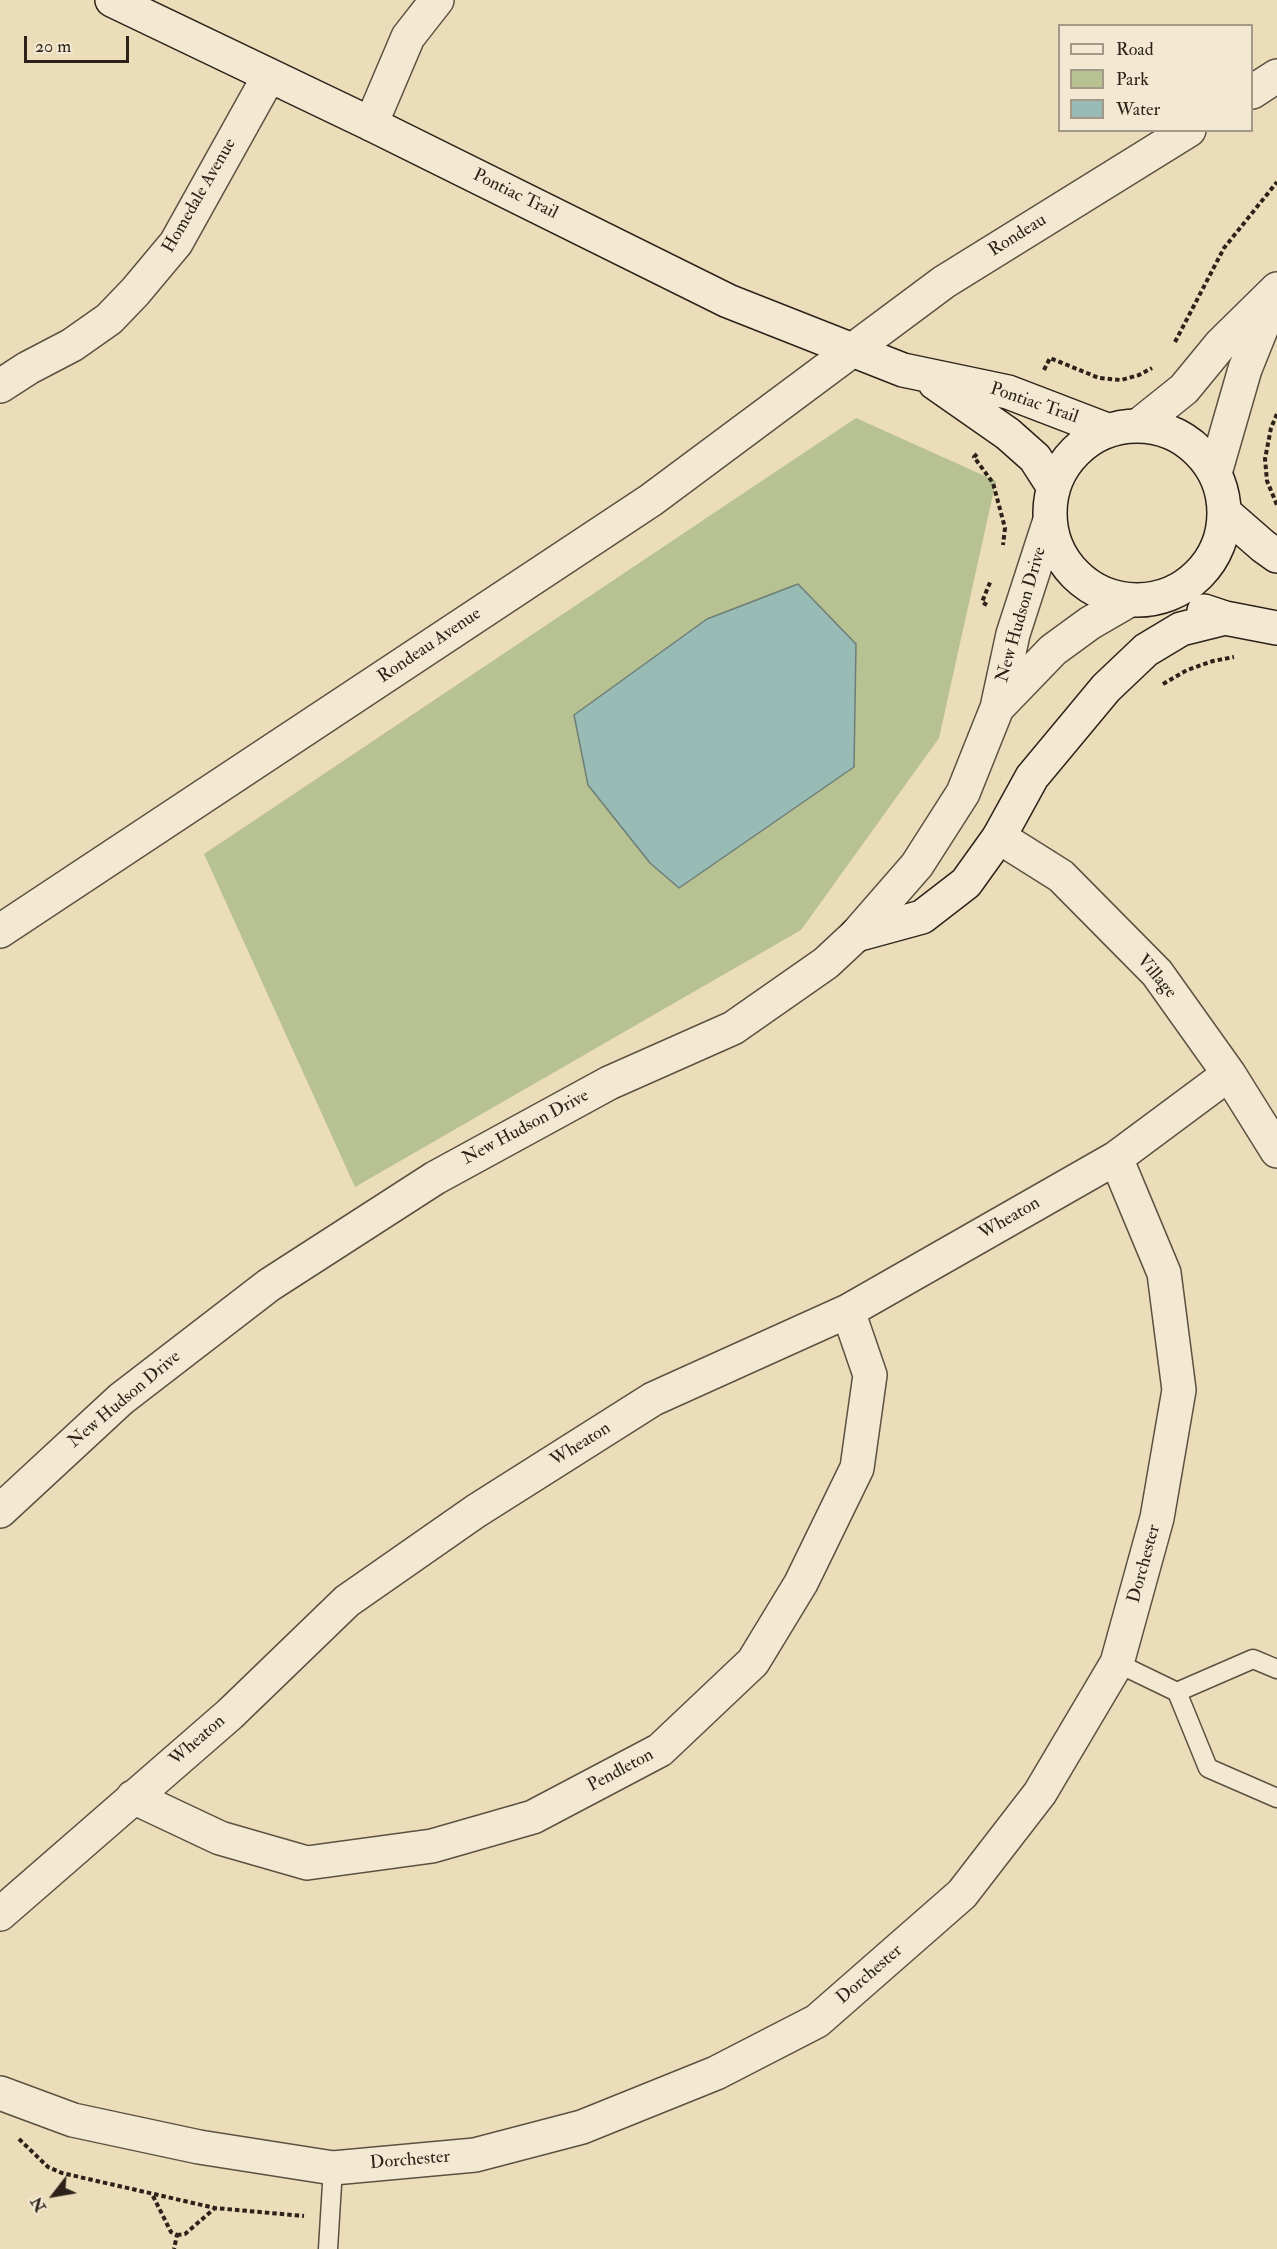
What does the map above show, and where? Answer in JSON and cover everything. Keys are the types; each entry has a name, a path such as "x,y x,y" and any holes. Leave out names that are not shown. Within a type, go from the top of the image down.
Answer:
{"street":[{"name":"Pontiac Trail","path":"112,0 371,124 728,301 903,370 1008,392 1123,428"},
{"path":"371,124 408,37 437,0"},
{"name":"Homedale Avenue","path":"0,386 72,345 109,318 135,292 176,243 269,76"},
{"path":"1253,91 1277,76"},
{"name":"Rondeau","path":"852,348 944,282 1186,132"},
{"path":"1123,428 1162,429 1183,439 1201,454 1215,473 1222,492 1224,512 1221,540 1208,564 1188,584 1162,597 1128,601 1100,592 1075,575 1058,551 1049,523 1049,504 1053,486 1065,463 1084,443 1123,428 1184,389 1221,344 1277,289"},
{"path":"1215,473 1245,369 1277,289"},
{"name":"Rondeau Avenue","path":"0,931 651,500 852,348"},
{"name":"Pontiac Trail","path":"923,375 1003,430 1035,458 1053,486"},
{"path":"1224,512 1277,556"},
{"name":"New Hudson Drive","path":"0,1511 121,1399 269,1285 435,1178 609,1083 733,1028 826,963 856,935 917,865 963,793 997,708 1017,620 1049,523"},
{"path":"1162,597 1252,623"},
{"name":"New Hudson Drive","path":"997,708 1053,650 1090,623 1128,601"},
{"path":"856,935 922,917 966,883 999,837 1032,777 1106,688 1146,650 1181,629 1252,623"},
{"name":"Village","path":"999,837 1061,876 1157,973 1229,1074 1277,1151"},
{"name":"Wheaton","path":"0,1914 230,1714 347,1601 476,1511 653,1399 848,1311 1116,1158 1229,1074"},
{"name":"Dorchester","path":"0,2093 73,2120 199,2147 333,2168 476,2155 582,2127 716,2073 817,2021 962,1894 1040,1793 1117,1664 1157,1518 1179,1390 1164,1273 1116,1158"},
{"name":"Pendleton","path":"133,1797 220,1838 307,1863 432,1845 533,1817 660,1750 753,1662 801,1582 857,1468 870,1375 848,1311"}],"lane":[{"path":"1177,1692 1252,1659 1277,1669"},
{"path":"1117,1664 1177,1692 1208,1768 1277,1798"},
{"path":"328,2249 333,2168"}],"path":[{"path":"1173,346 1224,248 1277,182"},
{"path":"1029,400 1050,358 1099,378 1121,380 1139,375 1159,363"},
{"path":"1277,414 1271,428 1265,459 1267,481 1277,506"},
{"path":"1003,430 974,457 993,483 1005,528 1003,551"},
{"path":"992,578 982,602 1017,620"},
{"path":"1159,687 1187,670 1213,661 1244,656 1252,623"},
{"path":"10,2134 20,2140 48,2167 62,2173 215,2208 314,2216"},
{"path":"153,2195 171,2232 177,2235 185,2235 215,2208"},
{"path":"174,2249 177,2235"}],"green space":[{"path":"856,418 996,481 939,738 801,930 355,1187 204,854"}],"water":[{"path":"798,584 856,644 854,767 679,888 650,863 588,785 574,715 707,619"}]}
